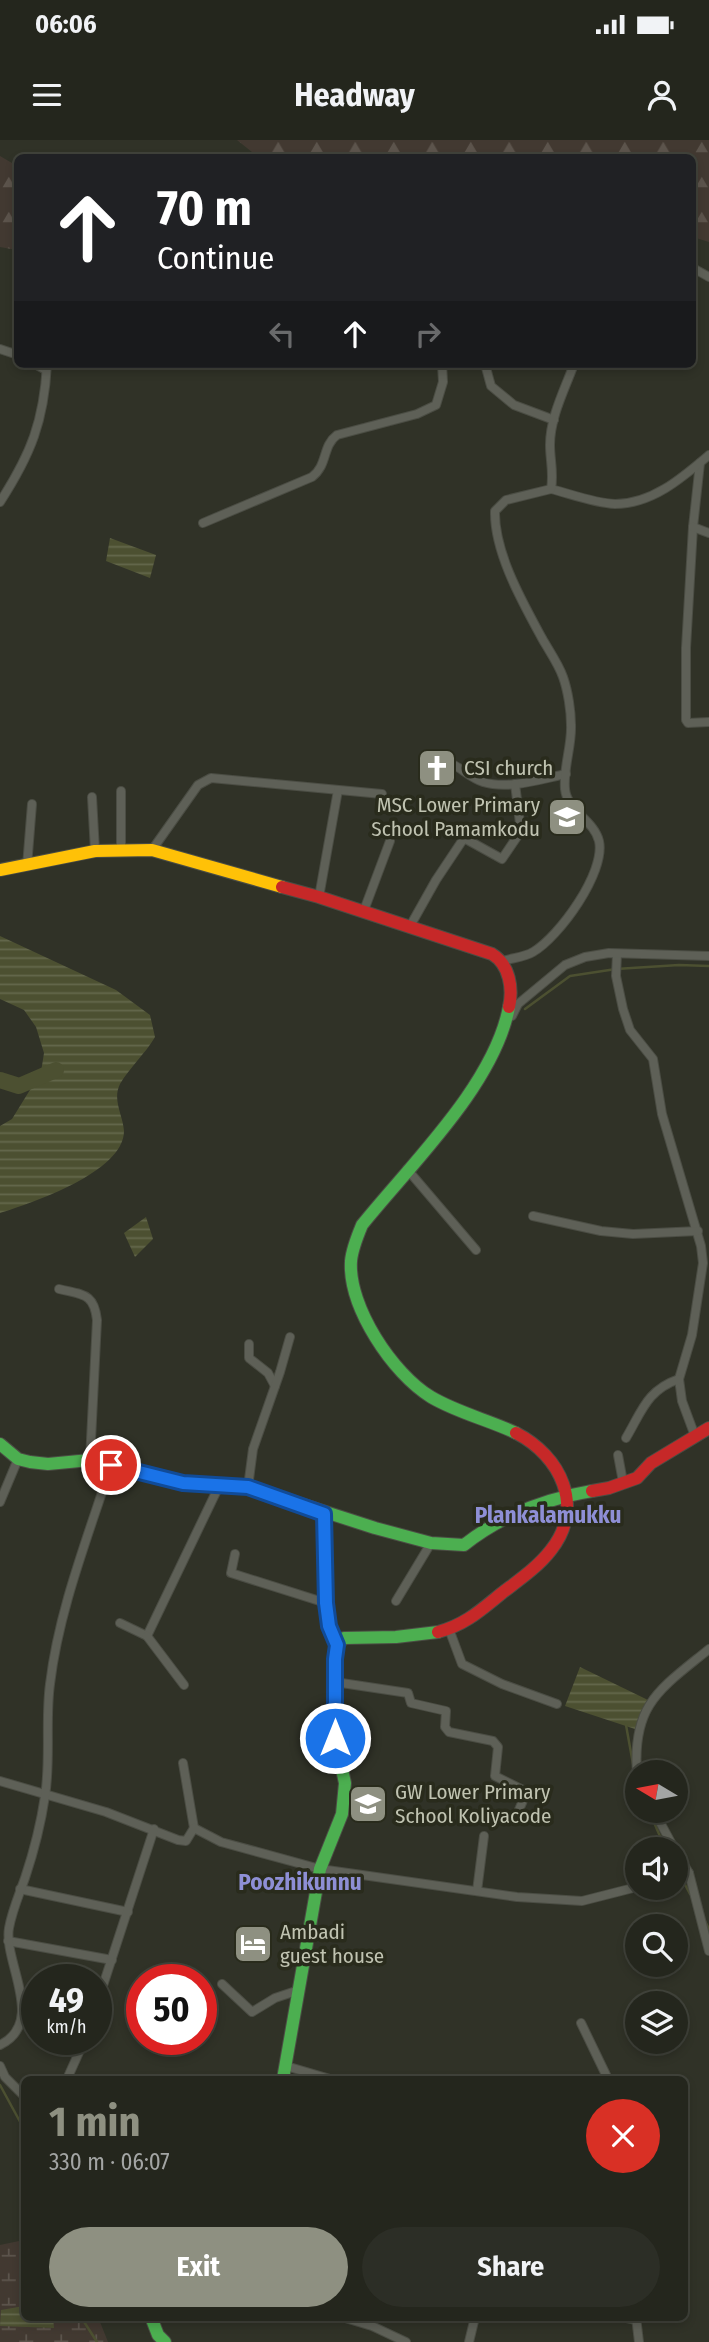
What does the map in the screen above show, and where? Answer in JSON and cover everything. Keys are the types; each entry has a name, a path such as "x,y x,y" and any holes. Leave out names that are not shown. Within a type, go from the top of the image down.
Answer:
{"main road":[{"path":"0,870 95,851 152,850 319,897 466,945 503,961 509,976 512,998 508,1023 493,1056 476,1083 362,1225 353,1247 353,1286 387,1353 417,1387 439,1401 535,1444 549,1457 562,1481 569,1511 565,1526 553,1549 538,1566 483,1609 449,1629 408,1637 344,1638 337,1645 335,1738 345,1783 342,1814 320,1869 285,2073"},
{"path":"0,1444 18,1459 48,1464 90,1460 183,1483 248,1487 324,1514 431,1543 464,1545 482,1531 522,1509 566,1495 609,1488 637,1478 651,1463 709,1428"},
{"path":"153,2321 165,2342"}],"street":[{"path":"0,502 33,441 41,417 47,368"},
{"path":"203,523 312,477 324,464 329,440 337,435 416,414 436,405 441,395 442,368"},
{"path":"486,368 491,386 514,405 554,420"},
{"path":"551,489 554,476 550,443 554,420 573,368"},
{"path":"503,961 533,952 556,932 583,895 598,862 600,843 594,827 573,807 565,790 571,724 563,677 499,545 495,511 506,500 551,489 614,504 645,499 670,486 709,455"},
{"path":"700,463 693,527 686,648 686,720 688,723 709,722"},
{"path":"693,527 709,533"},
{"path":"454,765 481,782 496,784 515,784 566,774"},
{"path":"152,850 198,785 211,778 382,794"},
{"path":"409,928 464,838 502,859 521,831 515,784"},
{"path":"319,897 338,790"},
{"path":"121,791 121,850"},
{"path":"92,797 95,851"},
{"path":"27,866 32,804"},
{"path":"363,912 390,841"},
{"path":"508,1023 518,1004 565,965 596,953 709,956"},
{"path":"617,954 616,976 622,1009 630,1030 653,1059 662,1114 705,1246 692,1335 679,1379 682,1401 695,1436"},
{"path":"407,1169 476,1250"},
{"path":"533,1216 634,1234 698,1231"},
{"path":"59,1289 89,1297 95,1305 97,1320 90,1460"},
{"path":"248,1487 253,1449 290,1337"},
{"path":"249,1344 249,1358 268,1373 275,1386"},
{"path":"626,1438 644,1404 663,1384 679,1379"},
{"path":"618,1455 623,1482"},
{"path":"0,1502 18,1459"},
{"path":"0,2045 13,2035 19,2024 21,2011 19,1981 9,1954 8,1941 15,1904 37,1839 46,1794 50,1684 58,1639 68,1597 111,1465"},
{"path":"148,1636 219,1486"},
{"path":"324,1514 326,1603 329,1626 337,1645"},
{"path":"396,1601 431,1543"},
{"path":"235,1554 231,1573 326,1603"},
{"path":"120,1623 148,1636 184,1685"},
{"path":"449,1629 462,1664 502,1684 557,1704"},
{"path":"636,1760 639,1726 646,1708 662,1688 709,1649"},
{"path":"335,1682 408,1693 411,1703 446,1712 445,1727 449,1732 493,1741 498,1747 495,1776 525,1791 518,1812"},
{"path":"0,1781 186,1841 194,1828 183,1763"},
{"path":"194,1828 221,1842 320,1869 517,1897 582,1901 625,1890"},
{"path":"111,1964 154,1829"},
{"path":"477,1891 484,1836"},
{"path":"689,1873 704,1922 709,1951"},
{"path":"20,1889 128,1912"},
{"path":"8,1941 112,1961"},
{"path":"222,1984 252,2012 275,1998 299,1990"},
{"path":"582,2023 607,2076"},
{"path":"68,2076 78,2055"},
{"path":"0,2066 5,2077 21,2092"},
{"path":"285,2073 308,2076"},
{"path":"355,2321 406,2342"},
{"path":"469,2342 474,2321"},
{"path":"636,2321 639,2342"}],"green space":[{"path":"237,140 709,140 709,242 696,238 696,154 252,152"},
{"path":"0,156 14,164 14,249 0,247"},
{"path":"21,2241 21,2321 100,2321 108,2342 0,2342 0,2245"}],"shaded area":[{"path":"110,538 156,555 150,578 106,561"},
{"path":"0,936 116,990 150,1015 155,1037 120,1084 117,1102 124,1131 120,1146 109,1160 74,1184 0,1213 0,1126 12,1119 41,1072 44,1053 36,1027 24,1010 0,999"},
{"path":"146,1217 153,1239 135,1257 124,1233"},
{"path":"580,1667 648,1700 635,1729 565,1706"},
{"path":"21,2307 21,2321 53,2321 54,2328 0,2326 1,2310"}],"waterway":[{"path":"525,1009 570,976 616,969 709,966"},
{"path":"0,1080 19,1086 56,1070"},
{"path":"626,1725 632,1760"},
{"path":"655,1824 660,1837"},
{"path":"688,1890 690,1894"},
{"path":"705,1921 709,1929"},
{"path":"0,2085 21,2124"},
{"path":"84,2321 97,2342"}],"traffic: fast":[{"path":"509,1007 487,1065 469,1094 426,1150 362,1225 351,1261 352,1279 365,1318 388,1356 402,1373 441,1403 516,1433"},
{"path":"0,1444 18,1459 30,1462 48,1464 90,1460 183,1483 248,1487 431,1543 464,1545 493,1525 524,1510 592,1491"},
{"path":"284,2076 320,1869 342,1814 345,1783 335,1738 337,1645 344,1638 396,1637 438,1632"},
{"path":"153,2321 158,2335 165,2342"}],"traffic: slow":[{"path":"0,870 95,851 152,850 282,887"}],"traffic: jam":[{"path":"282,887 492,954 503,964 509,978 509,1007"},
{"path":"592,1491 637,1478 651,1463 709,1428"},
{"path":"438,1632 472,1616 522,1578 546,1556 561,1534 567,1500 563,1484 545,1455 516,1433"}],"place":[{"name":"CSI church","path":"437,768"},
{"name":"MSC Lower Primary School Pamamkodu","path":"567,817"},
{"name":"GW Lower Primary School Koliyacode","path":"368,1804"},
{"name":"Ambadi guest house","path":"253,1944"}],"district":[{"name":"Plankalamukku","path":"548,1515"},
{"name":"Poozhikunnu","path":"300,1882"}],"route":[{"path":"111,1465 183,1483 248,1487 324,1514 324,1590 329,1626 337,1645 335,1738"}]}
